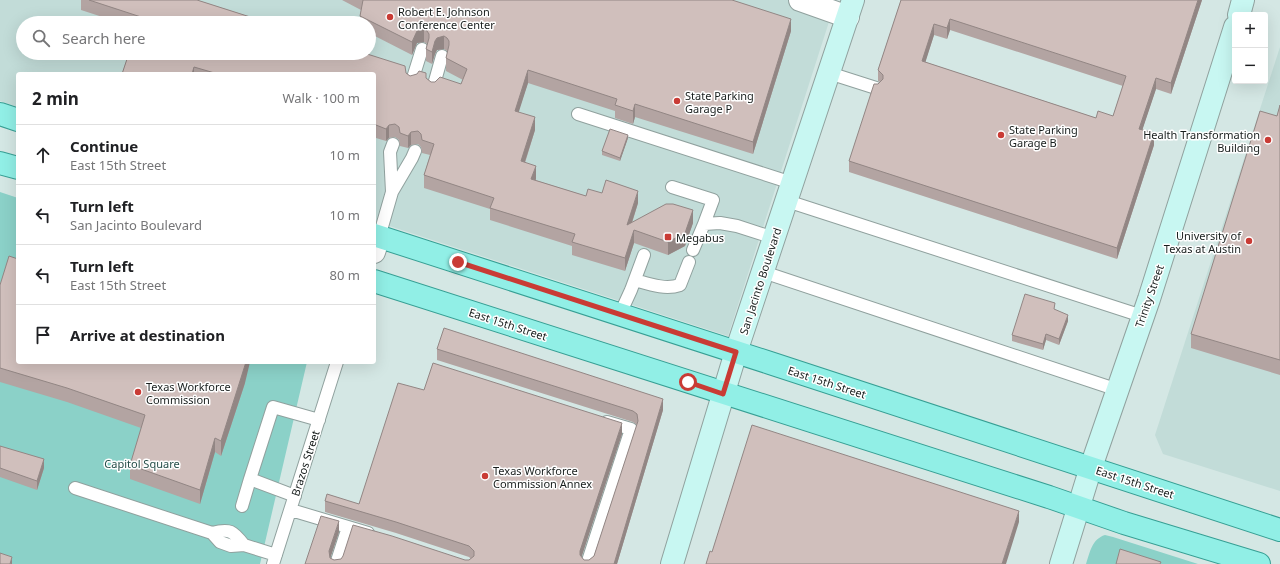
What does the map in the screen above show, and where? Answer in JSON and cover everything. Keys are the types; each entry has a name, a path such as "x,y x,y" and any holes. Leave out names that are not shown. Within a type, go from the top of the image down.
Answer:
{"main road":[{"path":"1240,12 1244,0"},
{"name":"San Jacinto Boulevard","path":"672,564 736,352 850,8"},
{"name":"Trinity Street","path":"1061,564 1091,467 1149,299 1232,36"},
{"path":"0,114 16,119"},
{"path":"0,163 16,167"},
{"name":"East 15th Street","path":"376,241 620,314 1280,530"},
{"name":"East 15th Street","path":"376,282 1079,507 1124,523 1259,564"}],"street":[{"path":"800,0 850,8"}],"lane":[{"path":"412,81 422,50"},
{"path":"433,88 442,56"},
{"path":"829,73 876,88"},
{"path":"578,114 789,192 1142,316"},
{"path":"392,192 390,152 393,144"},
{"path":"376,241 392,192 412,158 415,150"},
{"path":"635,280 666,287 680,286 713,200 672,187"},
{"path":"704,224 720,223 737,226 774,238"},
{"path":"620,314 644,255"},
{"path":"763,272 1118,390"},
{"name":"Brazos Street","path":"274,560 336,364"},
{"path":"242,506 274,407 319,420"},
{"path":"587,564 631,429 593,417"},
{"path":"250,480 295,496"},
{"path":"75,488 212,533 224,530 235,534 244,545 274,560"},
{"path":"291,510 378,535"},
{"path":"336,564 348,527"}],"shaded area":[{"path":"0,0 836,0 728,336 376,222 376,72 16,72 16,106 0,101"},
{"name":"University of Texas at Austin","path":"1280,47 1280,491 1163,454 1155,435"}],"green space":[{"name":"Capitol Square","path":"0,192 16,197 16,364 307,364 260,564 0,564"},
{"path":"1105,535 1198,564 1086,564 1094,543"}],"building":[{"path":"89,0 197,0 247,16 138,16"},
{"path":"363,0 732,0 791,19 753,142 635,104 633,111 615,105 617,99 528,70 515,111 535,117 521,161 536,166 531,179 586,196 588,189 602,193 606,180 638,191 627,225 666,204 673,204 693,210 685,233 668,242 634,230 625,258 572,242 575,234 490,208 494,198 424,175 434,144 422,140 421,134 418,131 411,132 408,136 400,133 399,127 395,124 389,125 386,129 376,125 376,72 211,72 194,67 193,72 123,72 127,60 376,60 376,57 405,66 406,73 410,76 417,74 419,71 426,73 426,78 431,82 435,82 440,77 461,84 467,69 446,58 449,45 447,38 444,36 437,38 432,52 426,49 429,34 424,29 417,31 412,42 376,24 376,16 360,16"},
{"name":"State Parking Garage B","path":"901,0 1198,0 1171,83 1156,78 1139,129 1154,133 1117,248 849,161 874,84 878,84 883,79 883,75 878,70","holes":["950,19 1126,76 1113,116 1098,111 1096,118 922,61 934,24 947,28"]},
{"path":"1280,105 1280,360 1191,334 1260,111 1277,116"},
{"path":"610,129 628,135 620,158 602,151"},
{"name":"Texas Workforce Commission","path":"9,256 16,258 16,364 245,364 221,441 215,438 200,490 130,465 145,415 67,388 0,368 0,285"},
{"path":"1025,294 1055,303 1054,309 1068,315 1059,339 1046,334 1043,344 1012,335"},
{"path":"444,328 663,399 614,564 305,564 321,516 339,521 329,551 330,558 334,560 341,559 343,556 353,525 465,560 469,560 474,556 474,551 469,546 325,501 327,494 359,504 398,383 424,390 433,363 622,423 580,551 580,555 584,560 589,560 594,556 638,421 637,414 633,411 437,349"},
{"path":"752,425 1019,511 1002,564 706,564 710,551 712,552"},
{"path":"0,446 44,459 37,481 0,468"},
{"path":"1120,549 1161,562 1160,564 1116,564"},
{"path":"0,553 12,557 10,564 0,564"}],"place":[{"name":"Robert E. Johnson Conference Center","path":"390,17"},
{"name":"State Parking Garage P","path":"677,101"},
{"name":"State Parking Garage B","path":"1001,135"},
{"name":"Health Transformation Building","path":"1268,140"},
{"name":"Megabus","path":"668,237"},
{"name":"University of Texas at Austin","path":"1249,241"},
{"name":"Texas Workforce Commission","path":"138,392"},
{"name":"Texas Workforce Commission Annex","path":"485,476"}],"route":[{"path":"458,262 736,352 723,394 688,382"}]}
